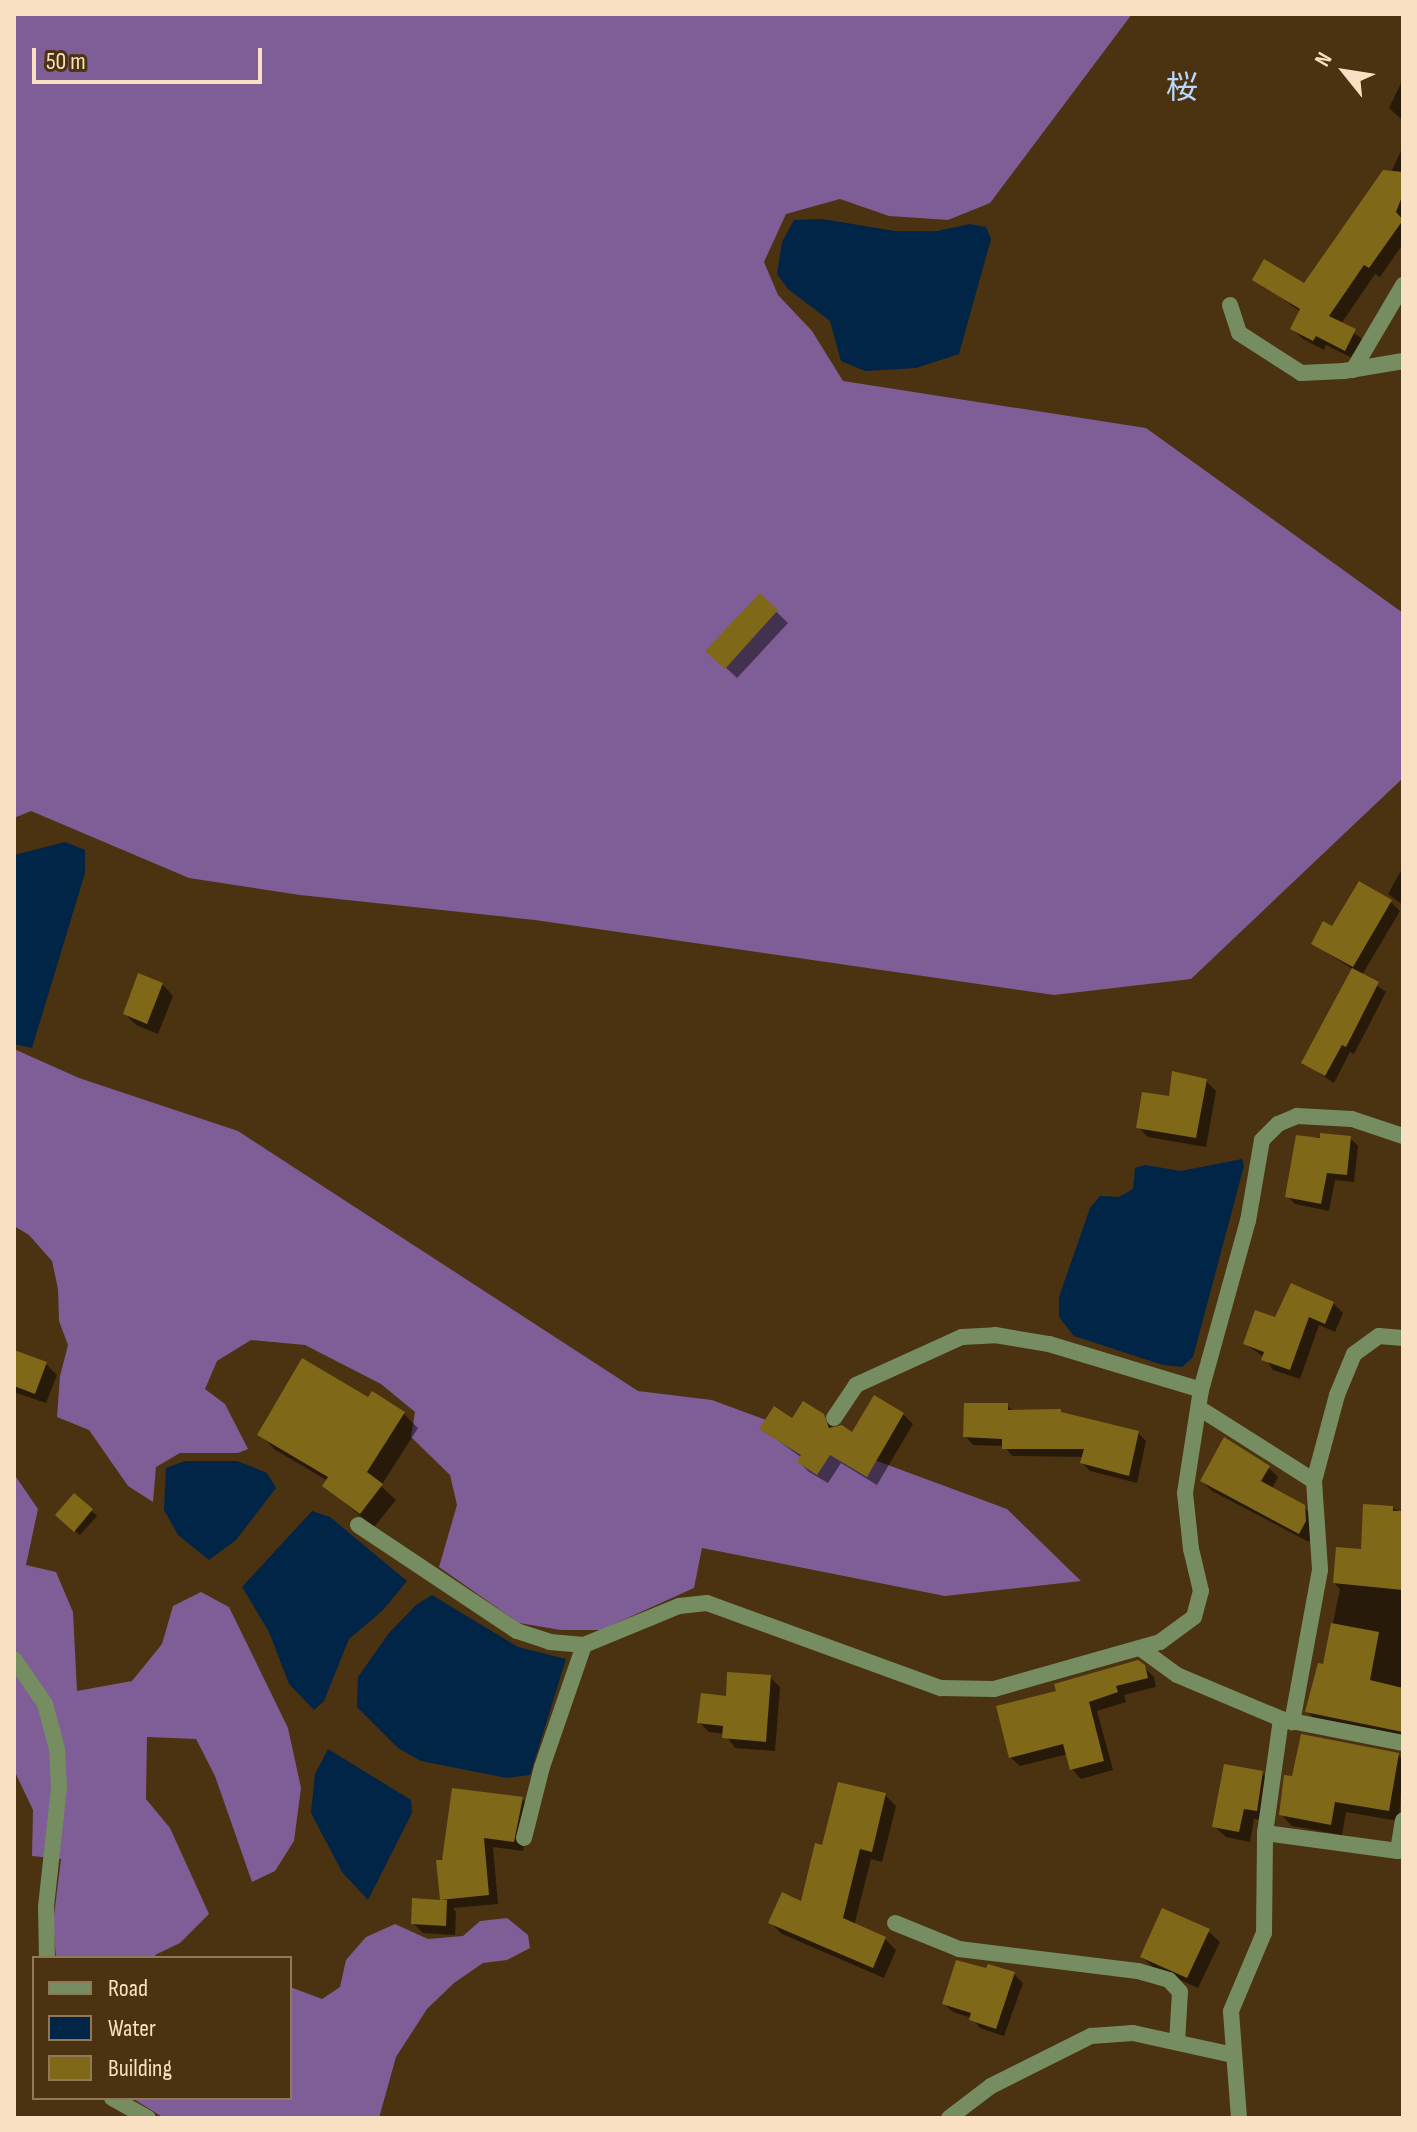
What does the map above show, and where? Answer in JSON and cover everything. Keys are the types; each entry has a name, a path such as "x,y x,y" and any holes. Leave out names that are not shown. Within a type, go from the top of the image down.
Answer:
{"street":[{"path":"1353,370 1403,285"},
{"path":"1230,305 1239,333 1301,373 1353,370 1403,361"},
{"path":"358,1525 517,1631 550,1642 584,1645 679,1606 707,1603 941,1688 994,1689 1160,1642 1194,1617 1201,1591 1191,1549 1185,1493 1201,1390 1248,1221 1262,1140 1278,1124 1297,1116 1352,1119 1403,1136"},
{"path":"834,1418 856,1385 962,1337 995,1335 1049,1344 1201,1390"},
{"path":"1239,2118 1231,2011 1264,1933 1265,1833 1286,1720 1320,1570 1314,1481 1337,1395 1354,1354 1379,1336 1403,1338"},
{"path":"1199,1408 1314,1481"},
{"path":"524,1838 542,1767 584,1645"},
{"path":"1140,1648 1177,1675 1286,1720 1403,1743"},
{"path":"14,1659 45,1704 57,1749 59,1787 46,1907 47,1956"},
{"path":"1265,1833 1398,1851 1403,1820"},
{"path":"895,1923 959,1949 1138,1971 1169,1980 1180,1992 1177,2042"},
{"path":"949,2118 991,2086 1091,2036 1133,2033 1233,2055"},
{"path":"116,2100 148,2118"}],"shaded area":[{"path":"14,14 1132,14 990,203 948,220 889,216 840,199 786,214 764,262 778,295 812,331 843,381 1146,428 1403,613 1403,778 1191,979 1054,995 535,920 300,895 189,878 31,811 14,818"},
{"path":"14,1049 79,1078 238,1131 638,1391 712,1400 1007,1509 1081,1581 945,1596 702,1548 694,1588 601,1630 561,1630 519,1623 439,1567 457,1505 450,1475 411,1437 415,1412 381,1384 305,1345 251,1340 217,1361 205,1389 225,1404 248,1449 238,1453 180,1453 156,1467 153,1502 128,1486 89,1430 57,1417 60,1376 68,1345 59,1321 58,1289 52,1261 29,1235 14,1226"},
{"path":"14,1474 38,1509 26,1565 56,1572 73,1612 77,1691 132,1681 162,1644 173,1606 201,1592 229,1607 288,1728 301,1788 294,1841 275,1871 252,1882 215,1776 196,1739 147,1737 146,1799 170,1828 209,1914 180,1943 155,1956 56,1956 53,1923 61,1859 32,1856 33,1810 14,1770"},
{"path":"507,1918 528,1935 530,1948 507,1960 483,1963 454,1983 427,2009 396,2057 379,2118 164,2118 135,2100 292,2100 292,1988 322,1999 340,1987 346,1960 366,1937 395,1924 428,1939 463,1936 480,1921"}],"water":[{"path":"822,219 895,231 937,231 970,224 986,227 991,239 959,354 916,368 865,371 841,361 830,321 788,289 777,274 782,242 794,220"},
{"path":"65,842 85,850 85,873 32,1048 14,1044 14,855"},
{"path":"1242,1159 1244,1166 1193,1357 1182,1367 1163,1365 1074,1336 1059,1317 1059,1297 1090,1208 1100,1196 1119,1197 1133,1189 1135,1168 1145,1165 1181,1171"},
{"path":"185,1461 237,1461 267,1473 276,1488 236,1540 209,1560 178,1535 164,1510 166,1468"},
{"path":"312,1511 330,1517 407,1581 382,1611 349,1639 324,1701 314,1710 289,1684 269,1632 242,1587"},
{"path":"432,1595 518,1647 566,1659 530,1775 507,1778 421,1761 398,1748 357,1707 358,1677 389,1633 416,1605"},
{"path":"328,1749 411,1800 412,1813 368,1900 342,1872 311,1813 315,1774"}],"building":[{"path":"1383,170 1403,172 1403,194 1396,212 1403,220 1369,268 1364,265 1329,316 1356,329 1345,351 1316,336 1313,341 1290,329 1300,309 1252,280 1264,259 1304,283"},
{"path":"760,593 778,610 725,669 705,651"},
{"path":"1359,881 1392,900 1353,967 1311,944 1323,921 1332,926"},
{"path":"1352,968 1379,982 1346,1047 1342,1045 1325,1076 1301,1063"},
{"path":"138,973 163,983 147,1024 123,1014"},
{"path":"1172,1071 1207,1079 1196,1138 1136,1128 1142,1092 1169,1096"},
{"path":"1320,1133 1351,1136 1347,1175 1327,1173 1321,1204 1285,1197 1296,1135 1320,1138"},
{"path":"1291,1283 1334,1302 1325,1324 1309,1317 1290,1370 1261,1360 1264,1352 1243,1344 1255,1310 1275,1317"},
{"path":"14,1350 47,1362 35,1394 14,1386"},
{"path":"302,1358 368,1397 372,1391 405,1412 367,1472 383,1484 360,1514 322,1486 328,1477 257,1435"},
{"path":"874,1395 904,1413 867,1477 830,1455 817,1475 797,1462 801,1455 759,1429 774,1406 792,1418 803,1401 824,1414 829,1428 842,1425 852,1432"},
{"path":"964,1403 1008,1403 1008,1410 1061,1409 1061,1412 1139,1431 1129,1476 1080,1463 1084,1449 1002,1449 1002,1439 963,1437"},
{"path":"1224,1437 1270,1466 1261,1481 1305,1505 1306,1521 1299,1534 1200,1481"},
{"path":"74,1493 93,1509 74,1532 55,1515"},
{"path":"1363,1504 1393,1506 1393,1511 1403,1511 1403,1590 1333,1583 1336,1547 1361,1549"},
{"path":"1331,1623 1379,1632 1370,1680 1403,1688 1403,1732 1305,1712 1318,1663 1323,1664"},
{"path":"1138,1660 1145,1665 1148,1678 1116,1686 1118,1692 1089,1702 1104,1761 1070,1770 1063,1744 1009,1758 996,1706 1056,1691 1054,1684"},
{"path":"727,1672 771,1675 766,1742 722,1738 723,1726 697,1723 701,1693 726,1696"},
{"path":"1301,1734 1399,1753 1389,1811 1335,1802 1331,1825 1279,1815 1284,1775 1292,1776"},
{"path":"1224,1764 1263,1771 1257,1811 1244,1809 1239,1832 1212,1827"},
{"path":"838,1782 886,1793 872,1852 860,1849 843,1918 886,1937 873,1968 768,1923 782,1892 801,1901 815,1843 822,1845"},
{"path":"452,1788 523,1797 514,1842 484,1838 489,1895 440,1900 436,1860 442,1860"},
{"path":"412,1898 447,1900 446,1926 411,1924"},
{"path":"1162,1908 1210,1929 1187,1978 1140,1957"},
{"path":"956,1960 986,1968 988,1964 1015,1972 996,2029 969,2020 971,2013 942,2004"}],"district":[{"name":"桜","path":"1182,89"}]}
